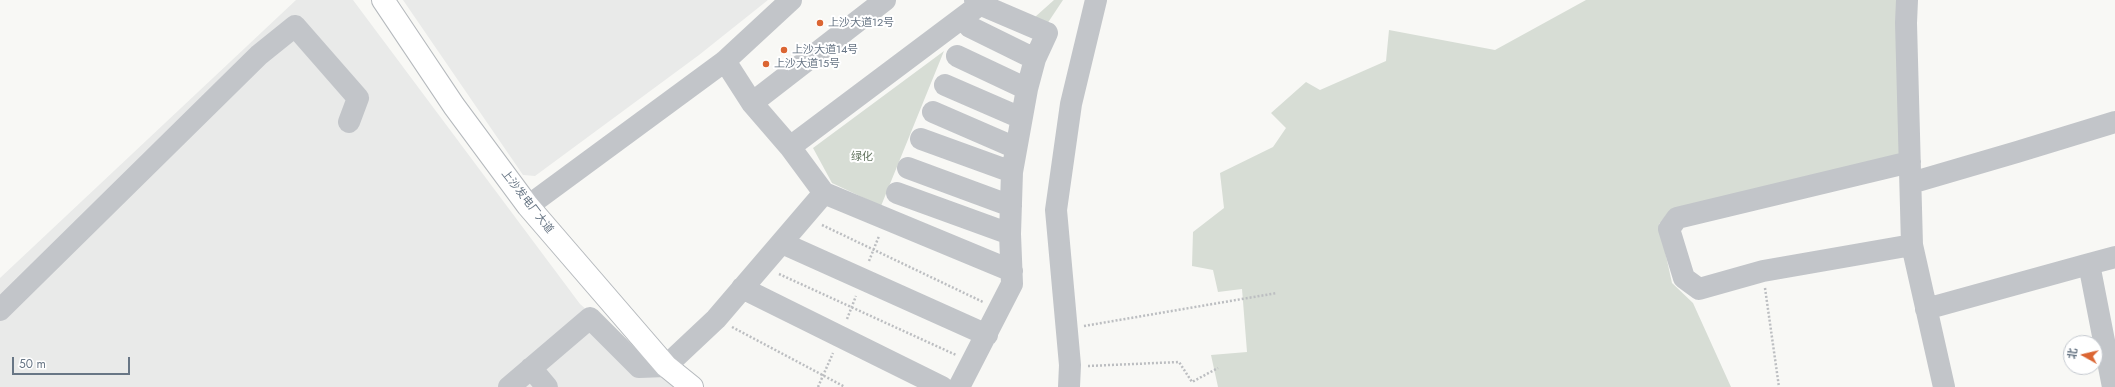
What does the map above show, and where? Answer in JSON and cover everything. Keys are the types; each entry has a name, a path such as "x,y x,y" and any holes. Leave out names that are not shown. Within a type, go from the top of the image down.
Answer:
{"main road":[{"name":"上沙发电厂大道","path":"383,0 454,106 528,206 666,366 692,387"}],"street":[{"path":"752,103 885,0"},
{"path":"1070,387 1070,366 1056,210 1071,104 1096,0"},
{"path":"1907,0 1906,23 1912,245 1944,387"},
{"path":"528,206 724,61 789,1"},
{"path":"790,147 980,1 1047,33 1035,59 1027,89 1012,172 1010,234 1012,284 1000,310 959,387"},
{"path":"0,310 259,55 295,26 358,98 349,122"},
{"path":"970,27 1035,59"},
{"path":"958,56 1027,89"},
{"path":"724,61 752,103 790,147 824,193 1012,271"},
{"path":"945,84 1021,118"},
{"path":"933,112 1016,148"},
{"path":"1912,245 1763,271 1699,288 1684,278 1670,229 1677,218 2017,152 2115,122"},
{"path":"921,139 1012,172"},
{"path":"908,168 1011,206"},
{"path":"509,387 590,318 639,367 666,366 716,319 824,193"},
{"path":"897,193 1010,234"},
{"path":"782,243 987,334"},
{"path":"1926,309 2115,257"},
{"path":"2089,264 2113,387"},
{"path":"742,288 942,387"},
{"path":"531,368 547,387"}],"path":[{"path":"804,216 1000,310"},
{"path":"818,387 852,307 886,219"},
{"path":"762,266 972,363"},
{"path":"1763,271 1779,387"},
{"path":"1066,329 1278,293"},
{"path":"716,319 845,387"},
{"path":"1070,366 1179,362 1192,382 1218,368"}],"shaded area":[{"path":"296,0 353,0 580,304 675,387 0,387 0,278"},
{"path":"403,0 768,0 699,55 535,176 523,175"}],"green space":[{"path":"1054,0 1063,0 1047,24 1035,17"},
{"path":"1586,0 1897,0 1900,158 1667,214 1659,224 1672,283 1693,303 1731,387 1218,387 1211,355 1247,352 1242,289 1218,292 1213,270 1192,266 1193,232 1224,208 1220,173 1273,147 1286,128 1271,113 1306,82 1320,90 1386,61 1389,30 1495,50"},
{"name":"绿化","path":"944,51 881,206 832,183 813,148"}],"place":[{"name":"上沙大道12号","path":"820,23"},
{"name":"上沙大道14号","path":"784,50"},
{"name":"上沙大道15号","path":"766,64"}]}
